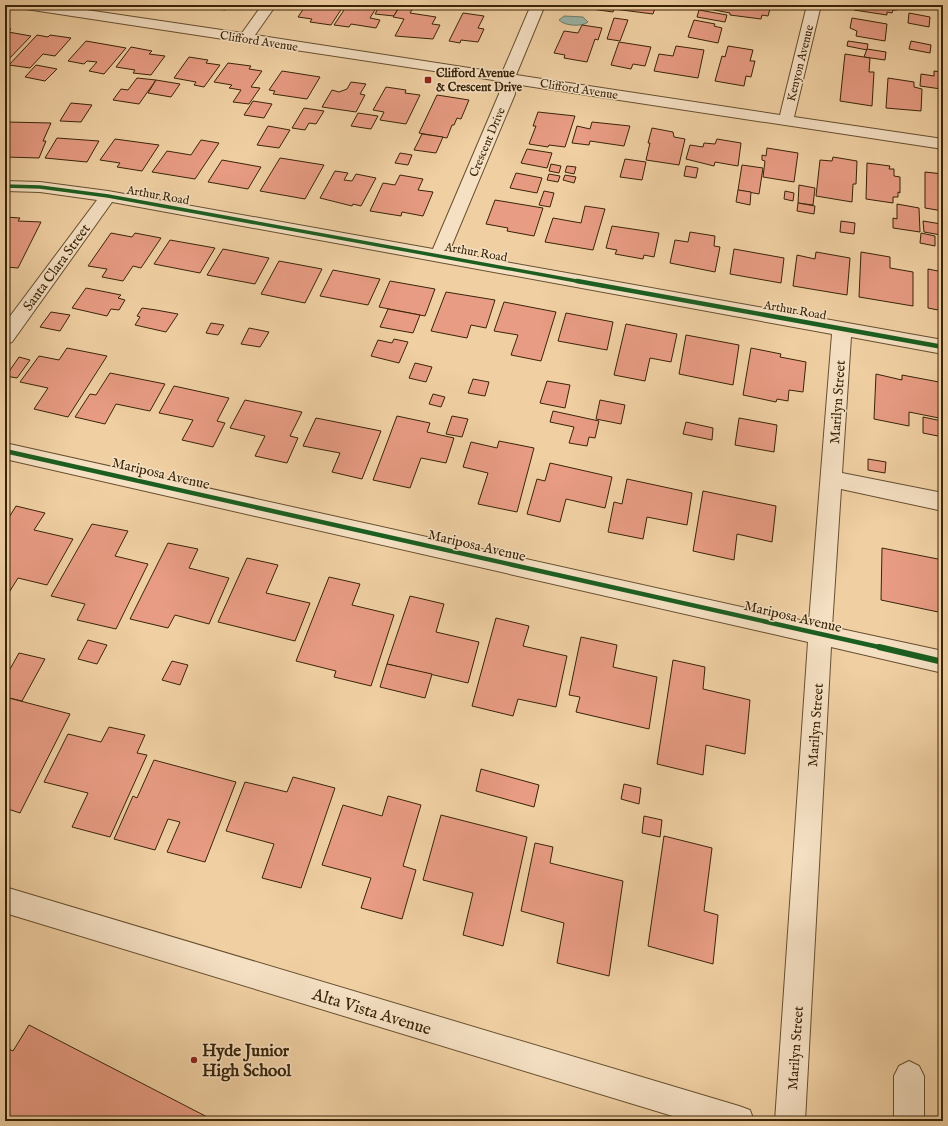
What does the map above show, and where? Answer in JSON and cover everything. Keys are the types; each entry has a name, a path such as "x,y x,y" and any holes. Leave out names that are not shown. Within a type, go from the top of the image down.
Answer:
{"street":[{"name":"Clifford Avenue","path":"26,5 943,144"},
{"path":"245,38 269,5"},
{"name":"Crescent Drive","path":"439,255 507,94 508,78 538,5"},
{"name":"Kenyon Avenue","path":"786,120 814,5"},
{"name":"Arthur Road","path":"5,186 56,189 108,196 943,347"},
{"name":"Santa Clara Street","path":"5,337 108,196"},
{"name":"Marilyn Street","path":"790,1121 820,634 842,329"},
{"name":"Mariposa Avenue","path":"5,450 943,662"},
{"path":"831,479 943,502"},
{"name":"Alta Vista Avenue","path":"5,900 739,1121"},
{"path":"909,1076 909,1121"}],"shaded area":[{"path":"564,16 583,17 588,22 582,25 565,24 559,20"}],"building":[{"path":"193,5 228,5 225,10"},
{"path":"306,5 344,5 331,25 310,22 312,19 298,17"},
{"path":"380,5 400,5 394,16 375,14"},
{"path":"578,5 656,5 653,14 614,9 613,12 577,7"},
{"path":"711,5 771,5 768,16 762,15 761,19 730,15 730,13 709,9"},
{"path":"855,5 895,5 898,7 897,10 893,10 892,13 887,12 887,15 854,10"},
{"path":"361,6 376,8 370,18 380,20 376,28 351,24 349,27 334,25 346,7 359,9"},
{"path":"399,8 412,10 410,13 436,17 432,24 440,25 433,39 395,36 404,19 393,17"},
{"path":"699,10 727,15 725,22 697,17"},
{"path":"463,13 484,16 478,28 484,29 478,42 461,40 460,43 449,41"},
{"path":"909,13 930,17 929,27 908,23"},
{"path":"614,18 628,20 620,41 607,39"},
{"path":"852,18 887,24 885,41 856,36 857,31 850,28"},
{"path":"694,20 715,24 714,26 722,28 718,43 688,37"},
{"path":"582,25 602,28 598,40 595,39 587,62 564,58 565,55 554,53 564,31 578,33"},
{"path":"5,28 11,29 8,32 31,36 7,61 5,61"},
{"path":"37,35 71,38 55,56 43,54 30,68 9,65"},
{"path":"86,41 126,48 104,74 89,71 97,62 87,61 84,64 68,61"},
{"path":"848,41 868,44 867,50 847,46"},
{"path":"911,41 931,45 930,53 909,49"},
{"path":"619,42 651,47 645,66 633,64 631,69 611,65"},
{"path":"676,46 704,50 698,78 654,71 659,54 673,56"},
{"path":"728,46 753,50 750,61 755,61 751,77 746,76 744,86 715,81 722,56 725,57"},
{"path":"131,47 152,51 149,54 165,56 151,75 133,73 135,70 116,67"},
{"path":"867,49 886,52 885,60 864,57"},
{"path":"845,54 870,58 869,72 874,72 872,106 840,101"},
{"path":"189,57 208,60 206,63 220,65 204,87 194,85 196,82 174,78"},
{"path":"228,63 251,66 249,69 262,71 251,87 260,88 249,104 233,102 241,90 229,88 232,85 214,82"},
{"path":"36,65 57,69 45,81 25,77"},
{"path":"282,71 320,77 307,99 273,94 275,91 269,90"},
{"path":"934,71 942,72 941,89 920,86 921,74 934,76"},
{"path":"137,78 156,80 139,104 113,100 121,89 128,90"},
{"path":"888,78 914,82 914,87 922,89 921,111 886,108"},
{"path":"156,80 180,84 171,97 148,93"},
{"path":"351,82 366,84 360,94 365,95 356,112 322,107 332,90 339,92 347,89"},
{"path":"386,87 406,90 405,93 420,95 406,124 380,120 384,112 373,110"},
{"path":"437,95 469,100 461,119 457,118 454,125 452,125 447,138 419,133"},
{"path":"253,101 272,104 264,118 244,115"},
{"path":"71,103 92,105 81,122 60,121"},
{"path":"304,108 324,111 316,124 309,123 305,130 292,128"},
{"path":"538,112 575,116 565,147 549,145 548,147 529,144 536,126 533,126"},
{"path":"358,113 378,116 371,129 351,126"},
{"path":"6,122 51,123 43,141 46,141 39,158 5,157"},
{"path":"592,122 630,126 624,146 590,141 589,145 572,143 577,126 590,129"},
{"path":"268,126 290,130 279,148 257,145"},
{"path":"652,128 673,132 674,137 685,139 679,165 646,160"},
{"path":"422,134 443,137 436,153 414,150"},
{"path":"57,138 99,141 87,162 45,158"},
{"path":"115,139 159,145 142,171 117,167 120,163 100,160"},
{"path":"717,139 741,143 738,166 715,162 714,166 686,159 690,145 703,147 704,143 715,144"},
{"path":"201,140 219,143 195,179 152,172 167,151 191,155"},
{"path":"767,148 798,153 794,182 763,177 765,161 762,160 762,155 766,156"},
{"path":"527,149 552,153 547,168 521,163"},
{"path":"400,153 412,155 408,165 395,163"},
{"path":"833,157 857,161 856,184 853,184 852,202 816,196 820,160 832,161"},
{"path":"280,158 324,165 305,199 260,191"},
{"path":"625,159 646,162 642,180 620,177"},
{"path":"222,160 261,167 248,189 208,182"},
{"path":"867,163 890,166 889,169 894,169 894,176 900,177 900,193 898,192 898,197 893,197 893,203 866,199"},
{"path":"551,164 561,166 559,173 549,171"},
{"path":"742,165 763,168 759,194 738,190"},
{"path":"567,166 576,167 574,174 565,172"},
{"path":"686,166 698,168 696,178 684,176"},
{"path":"335,171 348,173 344,180 352,181 356,174 376,178 361,206 353,204 352,206 320,198"},
{"path":"925,172 943,174 943,211 925,208"},
{"path":"516,173 542,178 537,193 510,188"},
{"path":"549,174 560,176 558,182 547,180"},
{"path":"400,175 423,179 418,190 433,192 423,216 402,212 401,216 370,211 383,183 395,185"},
{"path":"565,175 576,177 574,183 563,180"},
{"path":"799,185 815,188 813,205 798,203"},
{"path":"738,190 751,192 750,205 736,202"},
{"path":"544,191 554,193 550,207 539,205"},
{"path":"785,191 794,193 793,201 784,199"},
{"path":"495,200 543,208 534,236 507,231 508,228 486,224"},
{"path":"798,203 815,206 814,214 797,211"},
{"path":"897,204 919,208 920,232 893,228 893,218 897,219"},
{"path":"585,206 605,209 593,250 545,242 553,218 581,223"},
{"path":"5,217 20,218 18,221 41,222 18,268 5,267"},
{"path":"841,221 855,223 854,234 840,232"},
{"path":"923,221 941,224 941,235 924,232"},
{"path":"612,226 659,233 654,257 644,255 643,259 615,254 617,250 606,248"},
{"path":"690,232 715,236 714,246 720,247 715,272 670,263 675,240 688,242"},
{"path":"111,233 132,237 135,233 161,238 141,268 133,266 123,281 102,277 107,269 88,266"},
{"path":"921,233 935,236 935,246 920,243"},
{"path":"170,240 215,248 200,273 154,264"},
{"path":"223,249 269,258 255,284 207,275"},
{"path":"734,249 784,258 781,283 730,274"},
{"path":"816,252 850,258 847,295 793,286 797,255 815,259"},
{"path":"861,252 890,257 890,268 913,272 913,306 859,297"},
{"path":"279,261 322,269 305,303 261,294"},
{"path":"928,269 943,272 943,311 928,308"},
{"path":"333,270 380,279 368,305 320,296"},
{"path":"390,281 435,289 425,316 379,307"},
{"path":"86,288 121,295 118,298 125,300 119,310 111,309 107,316 72,308"},
{"path":"446,292 495,300 486,328 471,325 467,338 431,331"},
{"path":"504,302 556,312 541,361 511,355 518,335 494,331"},
{"path":"142,308 178,314 166,332 135,325 140,317 137,316"},
{"path":"388,309 420,315 413,333 380,327"},
{"path":"51,312 70,315 60,331 40,327"},
{"path":"566,313 613,322 607,350 558,341"},
{"path":"211,323 224,325 218,335 206,333"},
{"path":"626,324 677,334 671,362 650,358 645,381 614,375"},
{"path":"249,328 269,332 260,347 241,344"},
{"path":"686,335 739,345 733,385 679,374"},
{"path":"394,339 408,342 399,363 371,356 378,340 392,343"},
{"path":"67,348 107,356 68,417 34,409 48,388 20,382 39,356 59,360"},
{"path":"751,348 781,354 780,357 806,362 803,392 789,390 788,401 777,399 776,402 743,395"},
{"path":"19,357 30,360 17,378 6,376"},
{"path":"415,363 432,367 426,382 409,378"},
{"path":"110,373 165,384 150,411 116,404 105,424 75,417 90,394 96,395"},
{"path":"876,374 902,380 902,375 939,382 939,418 909,412 909,426 874,419"},
{"path":"473,379 489,382 485,396 468,393"},
{"path":"547,381 570,385 565,408 540,403"},
{"path":"174,386 229,398 217,421 225,423 213,447 182,440 193,420 159,413"},
{"path":"433,394 445,397 441,407 429,404"},
{"path":"245,400 302,412 290,436 298,438 287,463 255,456 265,436 230,428"},
{"path":"600,400 625,405 621,424 596,419"},
{"path":"553,411 599,421 595,438 589,437 587,446 569,443 574,427 550,422"},
{"path":"397,416 430,423 427,432 454,438 446,463 421,458 410,488 373,480"},
{"path":"452,416 468,419 462,437 446,434"},
{"path":"923,417 942,421 943,437 923,433"},
{"path":"316,418 381,431 362,479 332,472 340,453 303,446"},
{"path":"739,418 777,425 774,452 735,445"},
{"path":"686,422 713,428 712,440 683,434"},
{"path":"499,441 534,448 517,512 478,504 488,473 463,467 471,442 497,448"},
{"path":"868,459 886,462 885,473 868,470"},
{"path":"550,463 612,477 605,508 566,499 560,522 527,514 537,479 545,481"},
{"path":"627,479 692,493 687,525 647,517 643,539 608,532 614,502 622,504"},
{"path":"703,491 776,506 772,542 737,534 734,560 693,551"},
{"path":"16,506 45,513 34,530 73,539 47,585 18,578 5,599 5,524"},
{"path":"92,524 128,531 115,556 148,564 116,629 77,620 85,604 51,596"},
{"path":"168,543 198,549 189,568 229,578 209,624 175,615 168,628 130,619"},
{"path":"882,548 943,560 943,613 881,600"},
{"path":"247,558 278,565 266,593 310,603 295,641 218,622"},
{"path":"329,577 360,584 352,605 394,615 371,686 334,677 336,671 296,661"},
{"path":"410,596 444,604 436,632 479,642 468,683 387,664"},
{"path":"496,618 529,626 523,646 567,656 556,707 518,699 513,716 472,706"},
{"path":"581,637 617,645 613,667 657,677 649,729 576,712 580,697 569,695"},
{"path":"88,640 107,645 97,664 78,659"},
{"path":"19,653 45,659 22,701 5,697 5,678"},
{"path":"673,660 705,667 703,689 750,700 745,754 706,745 703,775 657,764"},
{"path":"172,661 188,665 180,685 162,680"},
{"path":"387,664 432,674 425,698 380,687"},
{"path":"5,697 70,714 20,813 5,808"},
{"path":"109,727 145,735 137,753 147,755 110,837 72,827 88,793 44,782 68,734 101,742"},
{"path":"154,760 236,782 205,862 167,852 180,822 168,819 155,850 114,839 133,796 137,798"},
{"path":"481,769 539,785 534,807 476,791"},
{"path":"293,777 335,788 301,888 262,878 274,844 226,831 245,782 287,792"},
{"path":"624,784 641,788 639,804 621,799"},
{"path":"388,796 421,805 403,866 416,870 402,919 361,908 371,878 322,865 343,805 382,816"},
{"path":"441,815 527,837 503,946 463,935 473,893 423,880"},
{"path":"644,816 662,820 660,837 642,833"},
{"path":"664,836 712,848 704,911 718,915 713,964 648,946"},
{"path":"535,843 553,847 550,863 623,881 609,976 557,963 564,923 521,911"},
{"path":"29,1025 215,1121 5,1121 5,1047 13,1051"}],"cycle path":[{"path":"5,186 40,187 108,196 943,347"},
{"path":"5,451 943,662"}],"place":[{"name":"Clifford Avenue & Crescent Drive","path":"428,80"},
{"name":"Hyde Junior High School","path":"194,1060"}]}
